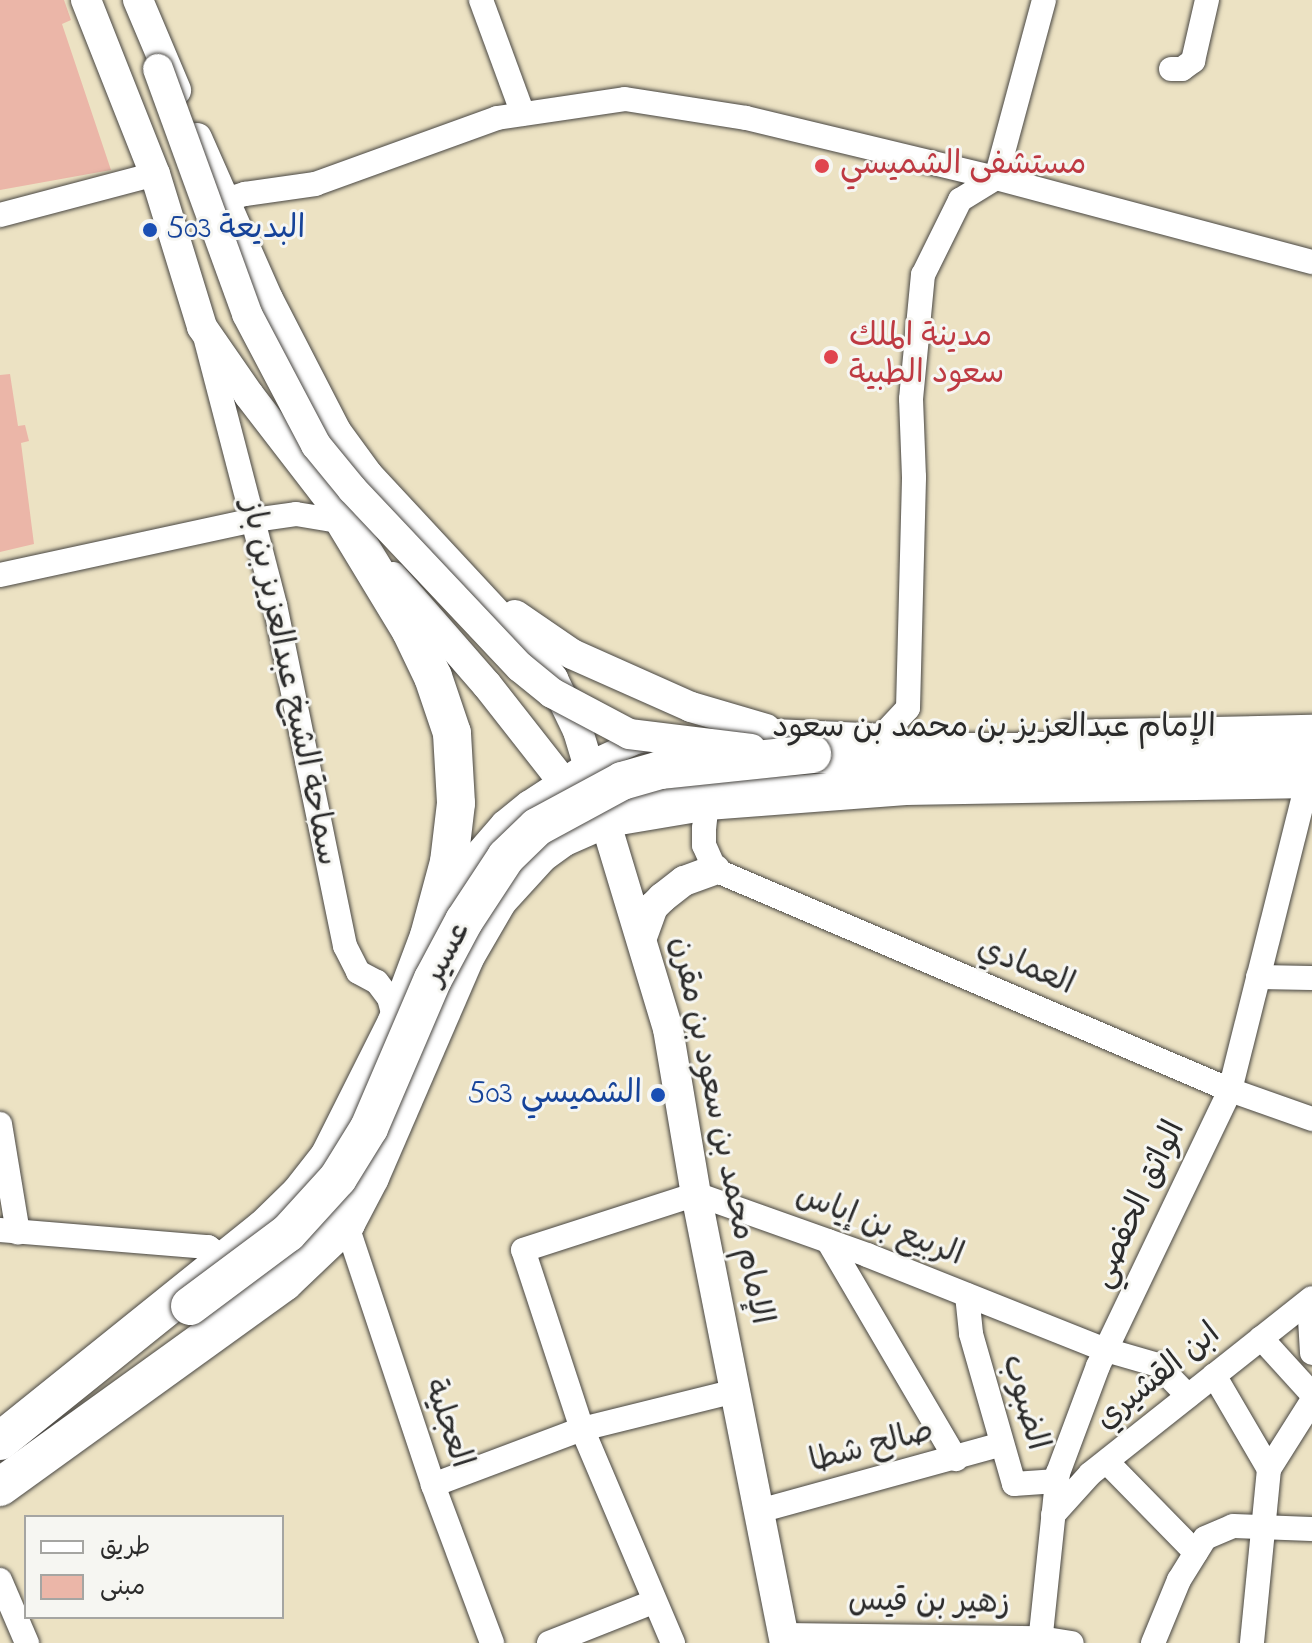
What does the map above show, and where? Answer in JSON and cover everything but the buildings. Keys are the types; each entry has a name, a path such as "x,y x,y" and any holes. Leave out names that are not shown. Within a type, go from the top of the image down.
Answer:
{"main road":[{"name":"سماحة الشيخ عبدالعزيز بن باز","path":"93,1367 226,1260 291,1203 329,1157 396,1024 429,936 449,862 456,803 452,733 433,677 411,631 345,522"},
{"name":"الإمام عبدالعزيز بن محمد بن سعود","path":"812,754 1312,748"},
{"name":"عسير","path":"93,1367 190,1306 288,1233 338,1178 369,1128 433,979 464,921 506,857 537,827 622,781 660,770 812,754"},
{"name":"سماحة الشيخ عبدالعزيز بن باز","path":"574,774 607,818"},
{"name":"الإمام عبدالعزيز بن محمد بن سعود","path":"707,801 905,786 1310,788"},
{"path":"0,1487 284,1282 346,1223 370,1177 465,957 498,900 540,854 562,838 607,818 707,801"},
{"path":"0,1441 93,1367"}],"street":[{"name":"سماحة الشيخ عبدالعزيز بن باز","path":"86,0 155,174 202,327 254,520 345,946 358,972 377,982 389,998 396,1024"},
{"path":"131,0 247,314 316,445 352,489 520,667 552,693 629,734 812,754"},
{"path":"138,0 223,201 274,312 336,431 368,475 467,580 553,679 578,731 574,774"},
{"path":"481,0 523,114"},
{"path":"882,736 908,708 914,477 911,399 923,275 960,200 996,178 1044,0"},
{"path":"1171,69 1182,69 1193,61 1207,0"},
{"path":"223,201 245,194 315,184 497,118 625,99 746,118 996,178 1312,262"},
{"path":"0,215 155,174"},
{"name":"سماحة الشيخ عبدالعزيز بن باز","path":"202,327 345,522 487,685 574,774"},
{"path":"0,575 254,520 296,514 345,522"},
{"path":"467,580 572,654 691,707 766,729"},
{"name":"الإمام عبدالعزيز بن محمد بن سعود","path":"675,735 766,729 882,736 1312,727"},
{"name":"عسير","path":"429,936 457,884 503,823 574,774 636,742 675,735"},
{"name":"الإمام عبدالعزيز بن محمد بن سعود","path":"707,801 1310,788"},
{"name":"الواثق الحفصي","path":"1040,1640 1057,1481 1106,1350 1230,1090 1310,788"},
{"path":"642,937 653,907 662,898 684,881 715,870 704,845 707,801"},
{"name":"الإمام محمد بن سعود بن مقرن","path":"607,818 668,1029 696,1194 784,1639"},
{"name":"العمادي","path":"715,870 1230,1090 1312,1119"},
{"path":"1258,977 1312,978"},
{"path":"0,1124 6,1236 208,1247 226,1260"},
{"path":"673,1643 582,1429 523,1250 696,1194"},
{"name":"الربيع بن إياس","path":"696,1194 828,1241 1106,1350 1158,1365 1188,1396"},
{"name":"العجلية","path":"346,1223 433,1485 492,1643"},
{"path":"828,1241 956,1459"},
{"name":"الضبوب","path":"967,1295 971,1334 1014,1484 1057,1481"},
{"path":"1310,1300 1312,1353"},
{"name":"ابن القشيري","path":"1053,1515 1107,1462 1310,1300"},
{"path":"1261,1338 1312,1394"},
{"path":"1214,1375 1269,1469"},
{"path":"433,1485 582,1429 735,1391"},
{"path":"1252,1643 1269,1469 1312,1401"},
{"name":"صالح شطا","path":"759,1511 1002,1444"},
{"path":"1107,1462 1196,1553"},
{"path":"1153,1643 1179,1580 1205,1538 1233,1526 1312,1529"},
{"path":"0,1580 27,1643"},
{"path":"549,1643 653,1602"},
{"name":"زهير بن قيس","path":"784,1639 1040,1640 1072,1643"}],"place":[{"name":"مستشفى الشميسي","path":"822,166"},
{"name":"البديعة 503","path":"150,230"},
{"name":"مدينة الملك سعود الطبية","path":"831,357"},
{"name":"الشميسي 503","path":"658,1095"}]}
